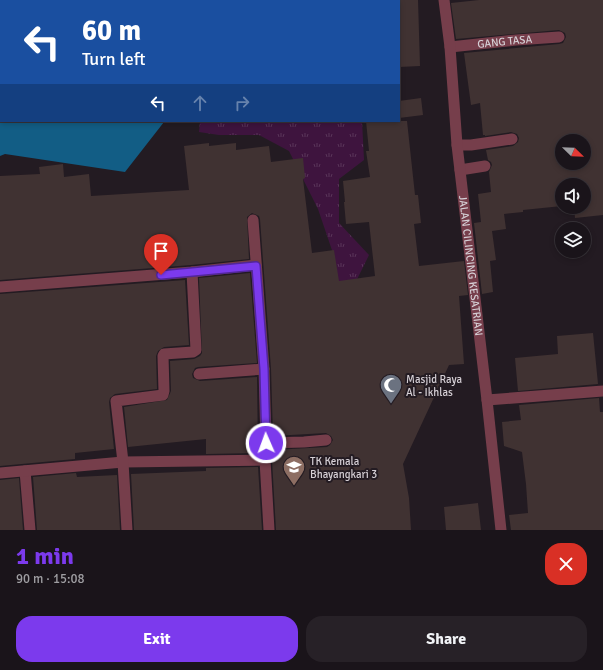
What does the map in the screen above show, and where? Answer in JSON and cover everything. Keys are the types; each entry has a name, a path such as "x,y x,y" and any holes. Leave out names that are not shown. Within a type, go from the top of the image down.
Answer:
{"street":[{"name":"JALAN CILINCING KESATRIAN","path":"444,0 450,47 457,145 501,530"},
{"name":"GANG TASA","path":"450,47 559,37"},
{"path":"457,145 472,145 512,139"},
{"path":"460,170 485,166"},
{"path":"253,220 264,369 265,460 269,530"},
{"path":"0,287 256,266"},
{"path":"128,530 123,462 116,401 163,395 162,356 164,354 193,352 196,350 192,272"},
{"path":"199,374 264,369"},
{"path":"487,400 603,391"},
{"path":"266,443 326,440"},
{"path":"0,473 123,462 265,460"},
{"path":"24,471 30,530"}],"green space":[{"path":"200,122 362,122 364,160 339,179 339,223 369,255 334,326 335,259 318,209 289,151 259,135 219,135 199,132"}],"water":[{"path":"0,122 164,122 125,172 5,154 0,156"}],"building":[{"path":"400,0 418,0 420,66 400,67"},
{"path":"479,0 603,0 603,215 575,218 575,214 591,214 591,178 555,178 555,207 523,210 523,212 504,214 506,229 492,231 496,260 490,261 493,292 482,294 474,223 481,222 478,194 491,192 489,172 492,165 488,160 486,150 513,146 518,142 519,138 517,134 511,132 485,136 483,135 480,103 471,105 464,53 559,44 563,43 566,37 565,33 559,30 456,39 451,3"},
{"path":"421,98 423,115 400,118 400,101"},
{"path":"407,121 415,195 418,195 421,223 414,224 419,266 464,261 468,295 459,296 464,364 449,365 403,464 409,498 411,530 276,530 272,460 273,450 327,447 333,440 331,436 326,433 273,436 271,369 259,216 252,213 247,217 249,259 0,280 0,176 40,174 39,167 63,164 64,177 89,174 91,196 189,190 184,146 209,143 209,146 236,143 236,150 269,146 271,162 303,158 305,178 303,179 312,253 334,250 339,281 375,276 369,222 346,224 344,202 343,181 370,177 366,151 369,151 366,122"},
{"path":"250,273 257,363 198,367 195,368 192,374 193,378 200,381 257,377 258,453 206,454 206,439 128,447 124,407 167,400 171,391 170,361 194,359 202,353 199,278"},
{"path":"185,280 189,345 164,347 158,351 156,356 157,389 115,394 110,398 109,402 114,449 75,453 75,459 0,466 0,294"},
{"path":"593,333 598,384 518,391 515,358 558,354 557,336"},
{"path":"599,398 600,412 603,412 603,530 511,530 509,515 528,513 526,484 522,452 504,446 502,422 521,420 519,405"},
{"path":"258,467 262,530 134,530 131,474 206,471 206,468"},
{"path":"76,473 77,477 117,475 120,530 37,530 33,477"},
{"path":"19,478 23,530 0,530 0,480"},
{"path":"478,503 481,530 446,530 444,507"}],"place":[{"name":"Masjid Raya Al - Ikhlas","path":"391,404"},
{"name":"TK Kemala Bhayangkari 3","path":"294,486"}],"route":[{"path":"161,275 256,266 264,369 266,443"}]}
